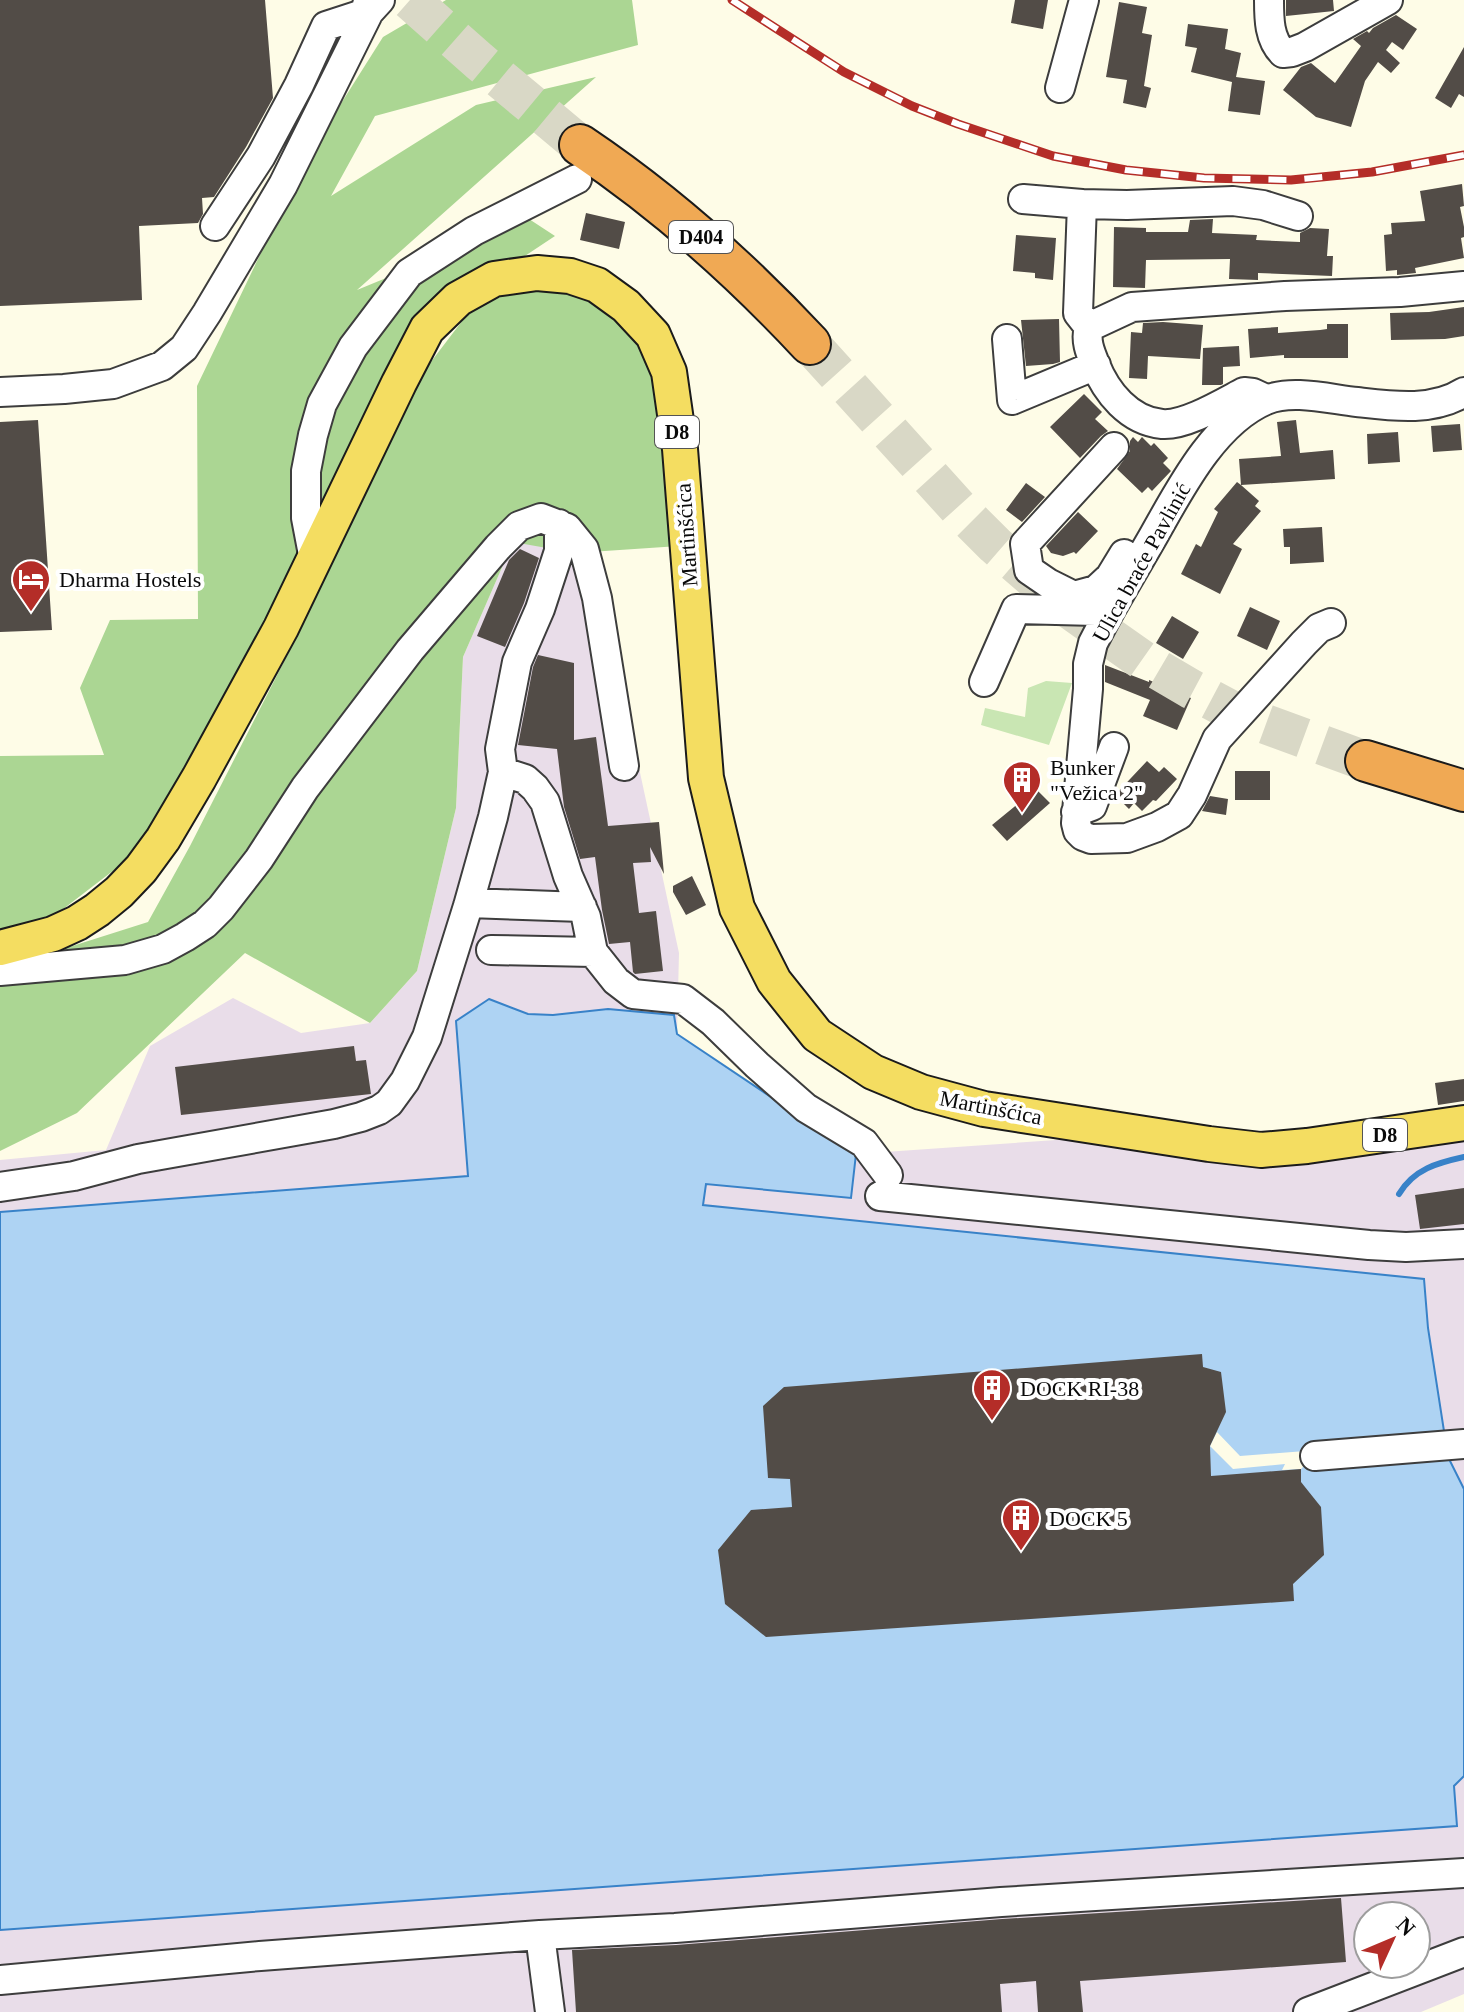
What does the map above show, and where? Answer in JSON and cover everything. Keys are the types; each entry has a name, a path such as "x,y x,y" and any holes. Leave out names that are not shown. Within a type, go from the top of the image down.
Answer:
{"highway":[{"name":"D404","path":"579,162 649,195 742,274 810,344"},
{"path":"1366,761 1464,791"}],"main road":[{"name":"Martinšćica","path":"0,948 53,934 97,910 141,869 163,839 281,628 427,329 458,299 494,279 537,273 570,276 597,285 626,306 653,335 669,372 680,449 706,778 737,908 774,981 817,1035 873,1072 921,1092 984,1109 1209,1144 1261,1150 1464,1123"}],"street":[{"path":"1060,88 1084,0"},
{"path":"1269,0 1269,21 1275,45 1283,53 1305,47 1388,0"},
{"path":"215,226 261,156 326,26 371,4"},
{"path":"0,392 113,384 162,366 184,348 283,185 371,4"},
{"path":"314,560 306,518 306,471 322,404 353,347 409,273 579,162"},
{"path":"1023,199 1142,205 1233,201 1263,205 1298,216"},
{"name":"Ulica braće Pavlinić","path":"1082,204 1078,313 1089,327 1089,350 1106,386 1119,402 1141,418 1160,424 1187,419 1244,392 1266,400"},
{"path":"1089,327 1132,307 1464,286"},
{"path":"1007,339 1012,400 1096,365"},
{"name":"Ulica braće Pavlinić","path":"1076,812 1088,664 1109,598 1215,439 1247,411 1266,400 1282,396 1429,405 1453,399 1464,392"},
{"path":"1109,598 1074,596 1048,583 1029,570 1025,544 1114,447"},
{"path":"0,971 125,960 163,949 205,924 259,859 305,788 410,650 498,547 519,526 541,518 567,528 584,549 597,598 624,766"},
{"path":"0,1187 74,1176 138,1159 334,1124 379,1110 389,1103 405,1081 427,1037 469,903 503,772 500,749 517,662 540,609 559,551 559,524"},
{"path":"1109,598 1110,577 1129,545"},
{"path":"984,682 1016,609 1109,598"},
{"path":"1114,747 1092,806 1076,812 1078,831 1083,836 1101,840 1127,838 1179,815 1192,795 1217,739 1304,643 1319,628 1331,623"},
{"path":"503,772 525,779 545,802 568,876 582,907 593,952 616,981 633,994 683,999 806,1108 864,1143 884,1185 1369,1245 1464,1244"},
{"path":"469,903 582,907"},
{"path":"491,950 593,952"},
{"path":"1315,1456 1464,1444"},
{"path":"0,1980 540,1935 1464,1873"},
{"path":"540,1935 550,2012"},
{"path":"1308,2012 1464,1952"}],"shaded area":[{"path":"513,542 557,546 575,553 616,644 679,953 677,1034 553,1015 527,1014 489,999 469,1176 0,1212 0,1160 106,1150 150,1046 233,998 301,1033 370,1023 417,971 456,808 463,657"},
{"path":"1099,1137 1464,1139 1464,1489 1448,1457 1428,1328 1424,1279 702,1205 706,1184 850,1198 856,1154"},
{"path":"1464,1776 1464,1994 1421,2012 0,2012 0,1930 1457,1826 1454,1785"}],"green space":[{"path":"446,0 632,0 638,45 375,116 331,196 476,105 596,77 357,290 529,219 555,236 409,333 304,556 144,847 41,926 0,931 0,756 104,755 80,688 110,620 198,619 197,386 306,159 383,37"},
{"path":"559,288 600,302 653,350 679,546 575,553 513,542 463,657 456,808 417,971 370,1023 245,953 77,1113 0,1151 0,969 148,922 294,642 427,367 469,312 488,295"},
{"path":"1046,681 1072,683 1049,745 981,725 985,708 1025,717 1028,688"}],"water":[{"path":"489,999 528,1014 553,1015 608,1009 674,1015 677,1034 856,1154 851,1198 706,1184 703,1205 1424,1279 1428,1328 1448,1457 1464,1489 1464,1776 1454,1786 1457,1826 0,1930 0,1212 468,1176 456,1021"}],"pier":[{"path":"1217,1432 1240,1456 1446,1440 1307,1463 1301,1469 1282,1470 1285,1464 1233,1469 1210,1446"}],"building":[{"path":"0,0 265,0 273,98 214,197 202,198 203,214 198,223 139,226 142,300 0,306"},
{"path":"1015,0 1048,0 1043,29 1011,23"},
{"path":"1286,0 1333,0 1334,11 1286,16"},
{"path":"1119,2 1147,7 1142,33 1152,35 1144,86 1151,88 1146,108 1123,103 1127,80 1106,77"},
{"path":"1396,15 1417,29 1403,50 1392,42 1386,50 1400,63 1391,73 1378,62 1365,81 1351,127 1316,117 1283,90 1301,67 1311,63 1335,83 1361,46 1353,39 1367,31 1369,33"},
{"path":"1188,24 1228,29 1225,49 1241,53 1236,77 1265,81 1260,115 1228,111 1232,82 1191,72 1197,48 1185,46"},
{"path":"1464,47 1464,97 1459,94 1451,108 1435,98"},
{"path":"1462,184 1464,206 1460,207 1464,227 1464,237 1461,238 1464,258 1415,268 1416,273 1397,275 1397,270 1386,271 1384,235 1392,234 1391,223 1425,221 1420,191"},
{"path":"586,213 625,222 619,249 580,240"},
{"path":"1213,219 1212,233 1257,235 1256,240 1300,242 1300,233 1310,228 1329,229 1327,256 1333,256 1332,276 1258,273 1258,280 1229,279 1230,259 1146,260 1145,288 1113,287 1114,227 1146,228 1146,232 1188,232 1190,220"},
{"path":"1016,235 1056,238 1053,280 1035,278 1035,273 1013,271"},
{"path":"1464,307 1464,336 1391,340 1390,313"},
{"path":"1059,319 1060,362 1026,366 1021,320"},
{"path":"1143,323 1203,325 1200,359 1148,356 1147,379 1129,378 1131,332 1142,333"},
{"path":"1327,324 1348,324 1348,358 1284,358 1284,355 1250,358 1248,329 1278,327 1278,333 1327,329"},
{"path":"1239,346 1240,366 1223,367 1223,384 1202,385 1203,348"},
{"path":"1084,394 1102,412 1095,419 1108,431 1080,458 1050,427"},
{"path":"38,420 52,630 0,632 0,422"},
{"path":"1296,420 1300,453 1333,450 1335,479 1241,485 1239,459 1281,456 1277,422"},
{"path":"1460,424 1462,450 1433,452 1431,426"},
{"path":"1398,432 1400,462 1368,464 1367,434"},
{"path":"1133,437 1138,442 1142,437 1151,446 1154,443 1168,458 1163,463 1171,471 1152,491 1148,487 1142,493 1117,469 1130,451"},
{"path":"1237,482 1259,501 1255,506 1261,511 1233,544 1242,549 1220,594 1181,574 1196,544 1201,547 1218,512 1214,509"},
{"path":"1026,483 1045,497 1022,522 1006,510"},
{"path":"1078,512 1098,531 1076,554 1063,556 1051,553 1046,546"},
{"path":"1322,527 1324,562 1290,564 1290,547 1284,547 1283,529"},
{"path":"520,549 539,558 505,647 477,636 509,560"},
{"path":"1250,607 1280,621 1267,650 1237,636"},
{"path":"1172,616 1199,632 1183,659 1156,643"},
{"path":"538,655 574,663 574,740 596,737 608,826 659,822 664,874 650,847 651,862 633,863 639,913 656,911 663,971 635,974 630,942 609,944 595,857 580,859 564,807 557,749 518,745"},
{"path":"1105,665 1191,698 1177,730 1143,716 1150,700 1105,682"},
{"path":"1147,761 1159,772 1164,767 1177,779 1142,811 1134,803 1129,809 1115,795"},
{"path":"1235,771 1270,771 1270,800 1235,800"},
{"name":"Bunker \"Vežica 2\"","path":"1036,789 1050,803 1007,841 992,825"},
{"path":"1210,796 1228,799 1226,815 1202,811"},
{"path":"692,876 706,905 686,915 673,892 673,886"},
{"path":"354,1046 356,1061 366,1060 371,1094 181,1115 175,1067"},
{"path":"1464,1079 1464,1101 1438,1105 1435,1083"},
{"path":"1464,1188 1464,1224 1420,1229 1415,1195"},
{"path":"1202,1354 1203,1367 1221,1372 1226,1412 1210,1446 1211,1476 1301,1469 1301,1482 1321,1507 1324,1555 1293,1584 1294,1601 766,1637 725,1604 718,1550 751,1510 792,1507 790,1479 768,1478 763,1406 784,1387"},
{"path":"1341,1898 1346,1962 1080,1981 1083,2012 1038,2012 1036,1981 1000,1984 1002,2012 576,2012 572,1950"}],"waterway":[{"path":"1399,1194 1419,1173 1464,1157"}],"tunnel":[{"path":"410,0 580,145"},
{"path":"810,344 962,512 1064,605 1145,662 1238,714 1366,761"}],"railway":[{"path":"732,0 844,72 912,106 1053,156 1126,170 1204,178 1291,180 1372,172 1464,155"}],"place":[{"name":"Dharma Hostels","path":"31,613"},
{"name":"Bunker \"Vežica 2\"","path":"1022,814"},
{"name":"DOCK RI-38","path":"992,1422"},
{"name":"DOCK 5","path":"1021,1552"}]}
